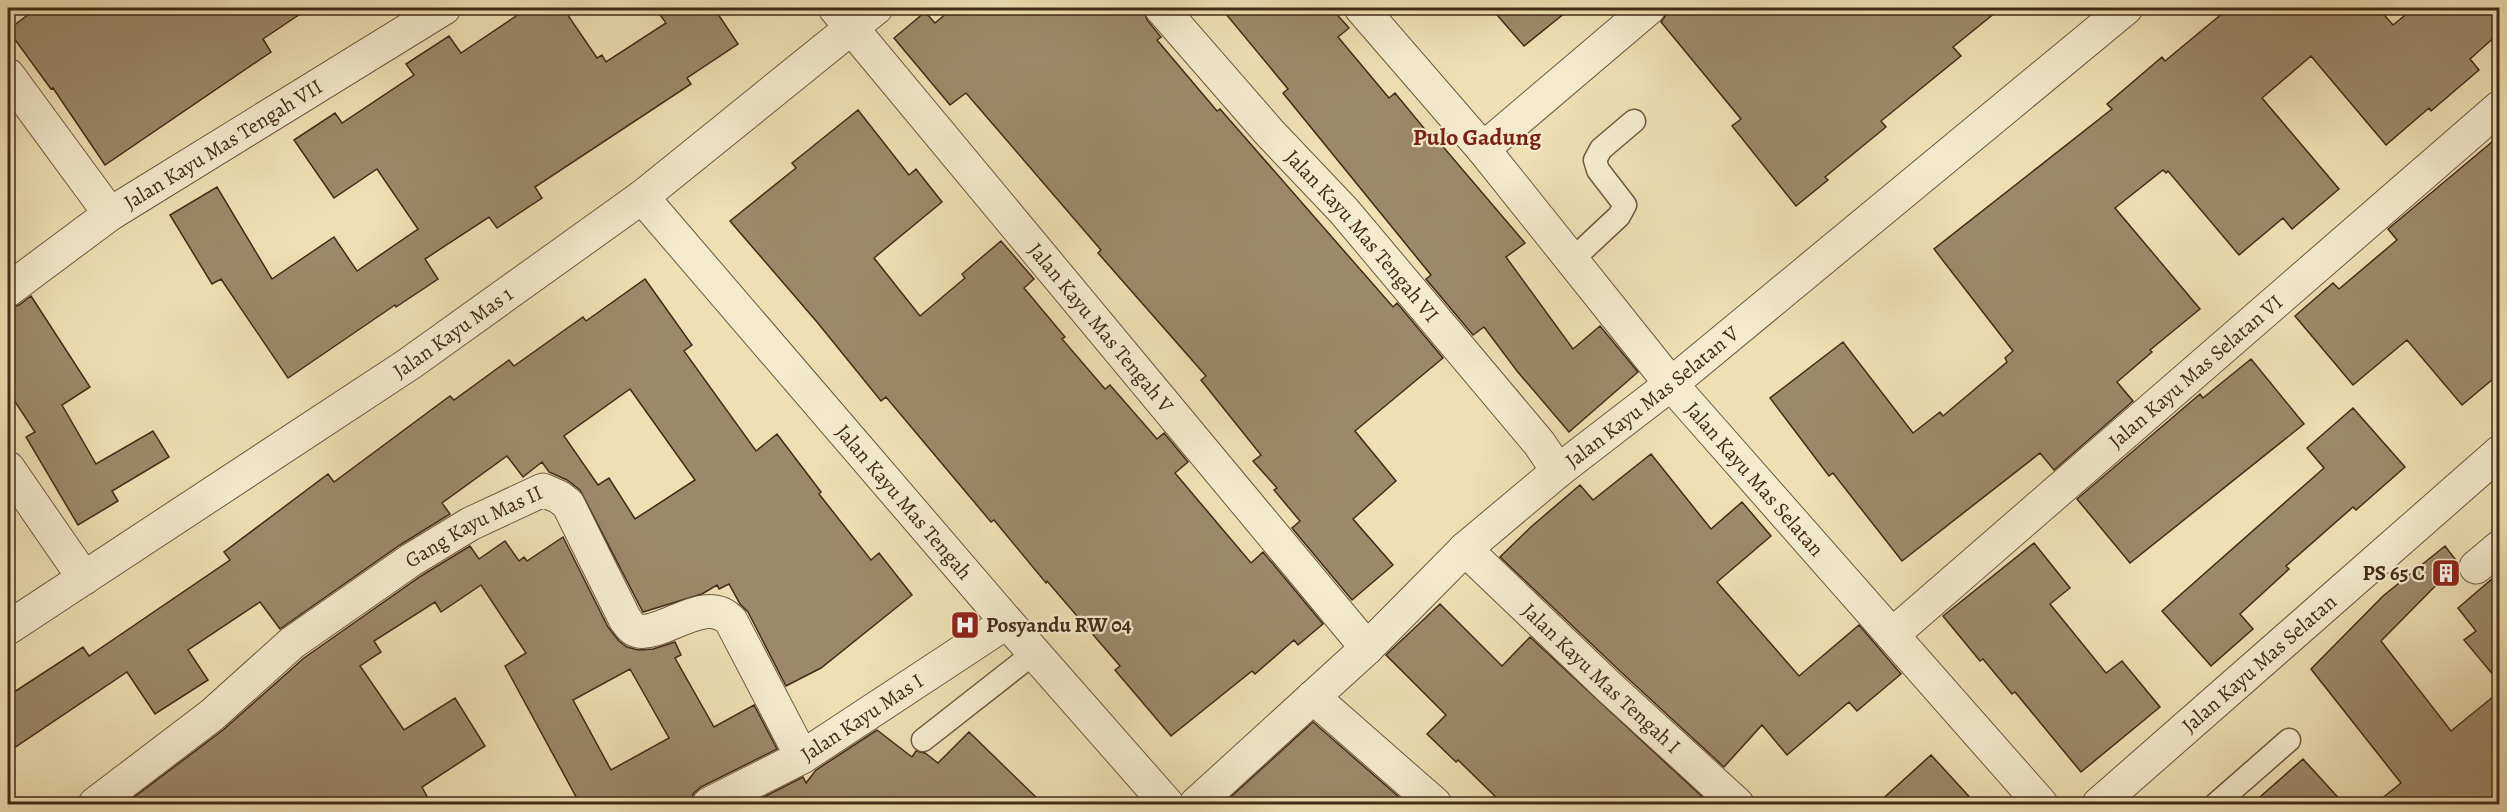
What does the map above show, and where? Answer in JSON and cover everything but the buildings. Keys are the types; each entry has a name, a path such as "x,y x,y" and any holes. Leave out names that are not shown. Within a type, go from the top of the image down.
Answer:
{"street":[{"name":"Jalan Kayu Mas Tengah VII","path":"8,290 110,214 444,8"},
{"name":"Jalan Kayu Mas Tengah VI","path":"1161,8 1269,132 1344,211 1539,443 1558,471"},
{"name":"Jalan Kayu Mas Selatan","path":"1362,8 1483,149 1671,384 2041,804"},
{"path":"1483,149 1649,8"},
{"name":"Jalan Kayu Mas Selatan V","path":"1196,804 1366,648 1465,549 1558,471 1671,384 2126,8"},
{"name":"Jalan Kayu Mas 1","path":"8,628 409,364 642,197 854,14"},
{"name":"Jalan Kayu Mas Tengah V","path":"854,14 1366,648"},
{"path":"8,75 110,214"},
{"name":"Jalan Kayu Mas Selatan VI","path":"1892,635 2499,107"},
{"name":"Jalan Kayu Mas Tengah","path":"642,197 1007,622 1167,804"},
{"name":"Jalan Kayu Mas Selatan","path":"2100,804 2499,452"},
{"path":"8,468 84,578"},
{"name":"Gang Kayu Mas II","path":"95,804 212,715 292,643 365,592 470,524 543,490 568,504 625,619 632,628 643,631 719,611 725,615 802,757"},
{"name":"Jalan Kayu Mas Tengah I","path":"1465,549 1608,686 1737,804"},
{"name":"Jalan Kayu Mas I","path":"709,804 802,757 1007,622"},
{"path":"1313,697 1436,804"}],"lane":[{"path":"1572,260 1620,216 1625,205 1598,170 1595,160 1601,149 1634,121"},
{"path":"923,740 1034,653"},
{"path":"2216,804 2289,740"}],"place":[{"name":"PS 65 C","path":"2446,573"},
{"name":"Posyandu RW 04","path":"965,625"}],"district":[{"name":"Pulo Gadung","path":"1477,137"}]}
